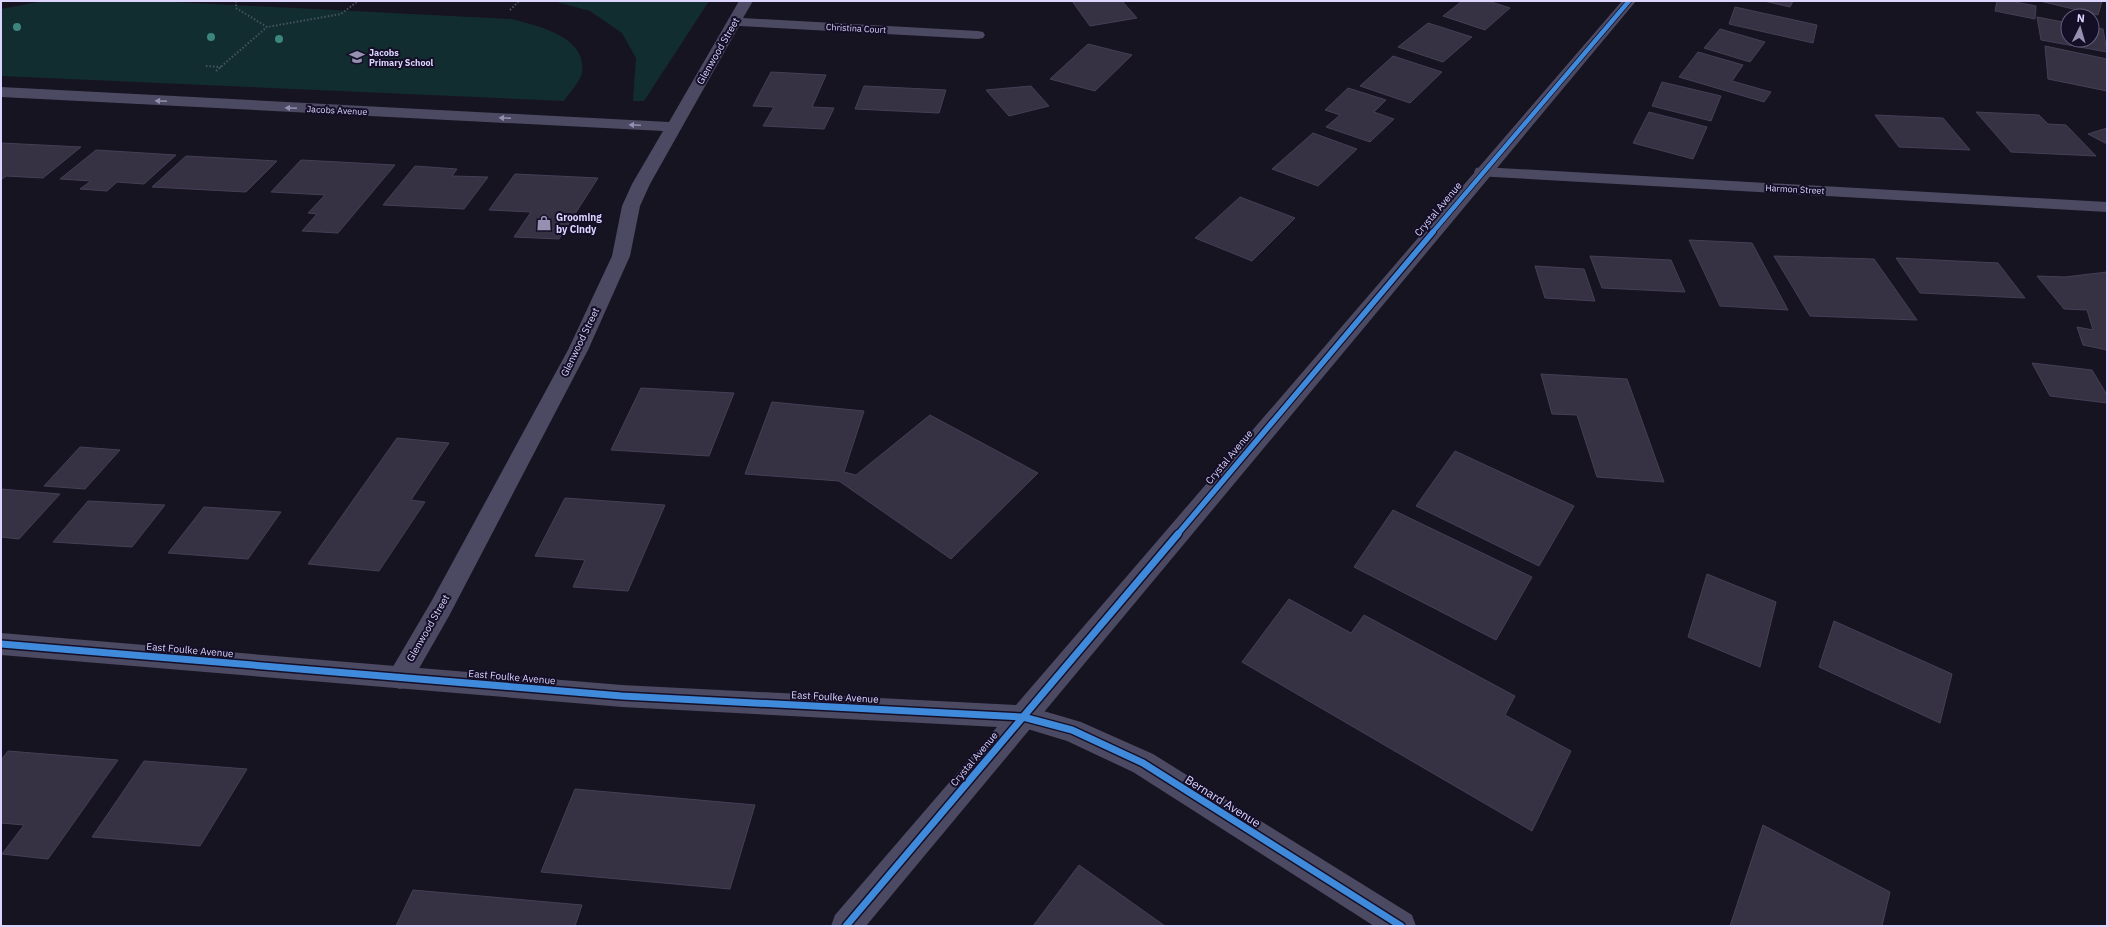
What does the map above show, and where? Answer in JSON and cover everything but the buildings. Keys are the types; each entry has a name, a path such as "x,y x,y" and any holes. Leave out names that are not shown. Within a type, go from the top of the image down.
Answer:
{"street":[{"name":"Glenwood Street","path":"400,678 440,609 578,350 621,256 631,206 641,184 746,1"},
{"name":"Crystal Avenue","path":"846,926 1482,172 1629,1"},
{"name":"Christina Court","path":"734,22 978,35"},
{"name":"Jacobs Avenue","path":"1,92 674,127"},
{"name":"Harmon Street","path":"1482,172 2107,207"},
{"name":"East Foulke Avenue","path":"1,644 622,696 1023,717"},
{"name":"Bernard Avenue","path":"1023,717 1072,730 1143,763 1400,926"}],"path":[{"path":"236,1 236,8 267,27"},
{"path":"181,102 267,27 341,14 358,1"},
{"path":"510,10 519,1"},
{"path":"206,66 221,67"}],"green space":[{"path":"44,1 153,1 512,19 546,29 569,41 577,50 581,60 582,72 577,83 564,101 1,76 1,9"},
{"path":"553,1 709,1 644,101 633,101 636,58 622,33 590,11"}],"cycle path":[{"path":"846,926 1629,1"},
{"path":"1,644 622,696 1023,717 1072,730 1143,763 1401,926"}],"place":[{"name":"Jacobs Primary School","path":"357,57"},
{"name":"Grooming by Cindy","path":"544,223"}]}
